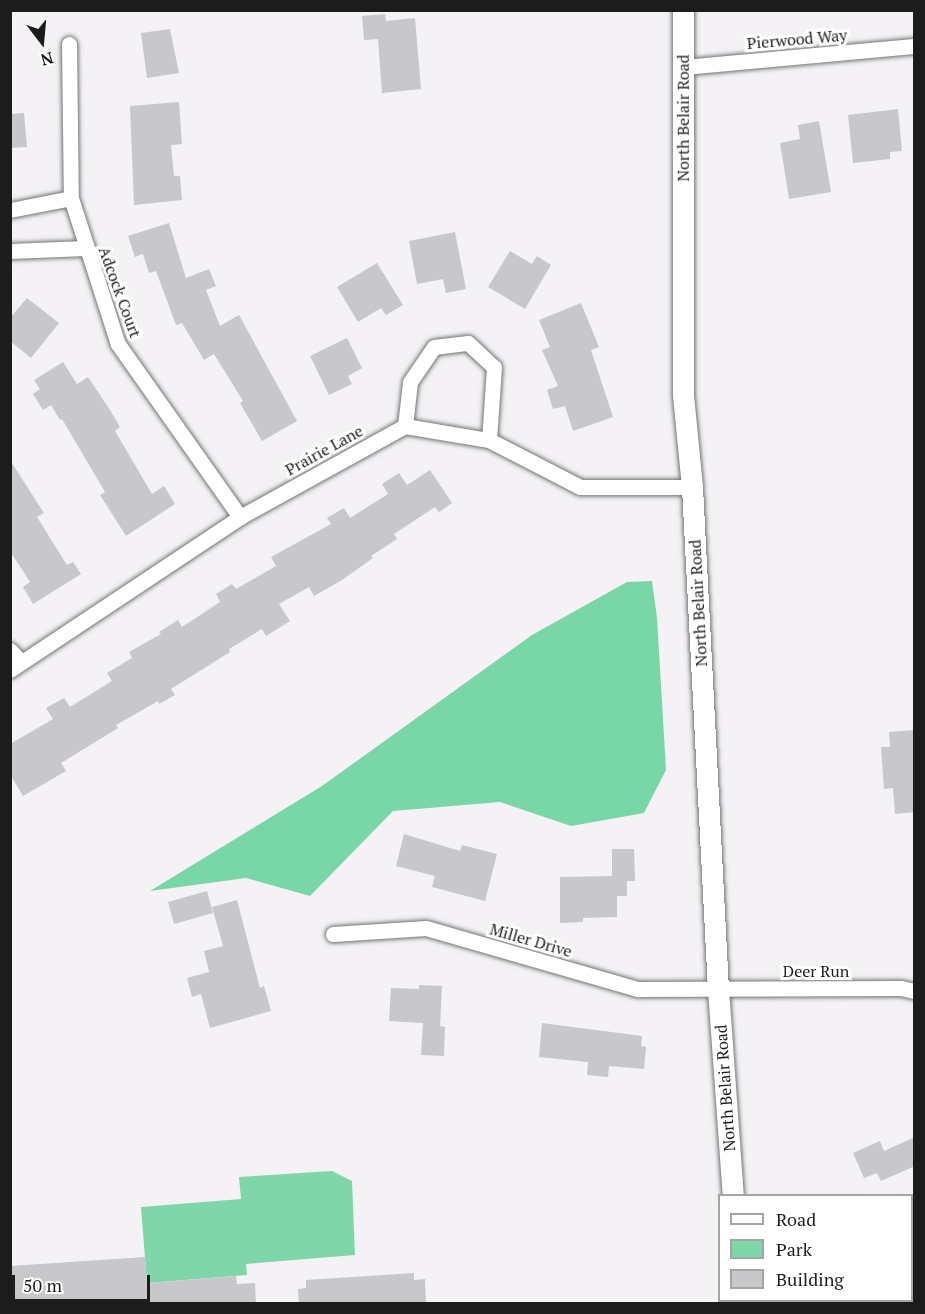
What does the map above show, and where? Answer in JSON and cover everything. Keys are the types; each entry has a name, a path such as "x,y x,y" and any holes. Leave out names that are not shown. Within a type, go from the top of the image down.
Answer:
{"street":[{"name":"North Belair Road","path":"683,10 683,395 692,487 718,989 733,1194"},
{"name":"Adcock Court","path":"69,44 70,198 118,344 240,517"},
{"name":"Pierwood Way","path":"683,67 915,45"},
{"path":"10,210 70,198"},
{"path":"10,251 85,248"},
{"path":"489,440 494,367 468,343 434,347 410,382 405,426 489,440 580,487 692,487"},
{"name":"Prairie Lane","path":"16,666 240,517 405,426"},
{"path":"10,650 16,666"},
{"name":"Miller Drive","path":"333,934 426,928 638,989 718,989"},
{"name":"Deer Run","path":"718,989 902,988 915,991"}],"green space":[{"path":"652,581 657,618 666,770 644,813 571,826 500,802 393,811 310,896 246,878 150,891 322,786 532,635 627,582"},
{"path":"332,1171 352,1181 355,1255 246,1264 247,1275 147,1283 141,1207 241,1199 239,1177"}],"building":[{"path":"385,14 386,21 415,18 421,89 382,93 378,39 364,40 362,16"},
{"path":"170,29 179,73 147,78 141,33"},
{"path":"179,102 182,144 171,145 174,176 180,176 182,200 134,205 130,106"},
{"path":"898,109 902,151 890,152 890,159 853,163 848,115"},
{"path":"24,113 27,147 10,148 10,114"},
{"path":"819,121 831,192 789,199 780,143 800,139 798,125"},
{"path":"169,223 186,278 209,269 216,286 206,290 220,326 239,315 297,421 262,441 240,403 243,401 214,354 204,360 182,323 176,325 156,271 149,273 143,254 135,257 128,236"},
{"path":"455,232 466,289 446,293 443,279 417,284 409,241"},
{"path":"510,251 532,264 537,256 551,265 525,309 488,287"},
{"path":"377,263 403,305 386,315 381,308 358,322 337,287"},
{"path":"27,298 59,323 31,358 10,341 10,318"},
{"path":"581,303 599,347 591,350 613,417 573,431 565,406 553,409 547,390 558,386 542,350 550,347 539,320"},
{"path":"347,338 362,368 348,376 352,384 329,395 310,356"},
{"path":"63,362 77,384 88,377 120,427 115,431 152,494 164,486 175,504 126,536 100,495 105,492 62,419 60,420 51,405 43,410 33,394 40,389 34,380"},
{"path":"10,460 44,513 37,517 67,565 73,562 81,574 33,604 23,587 30,582 10,551"},
{"path":"430,470 452,503 439,512 435,507 394,534 397,539 371,556 373,558 342,580 314,596 309,587 279,604 290,621 266,636 262,629 229,649 230,652 171,689 175,695 159,704 158,701 116,725 118,728 61,763 66,771 23,796 10,774 10,744 53,719 46,708 64,698 70,707 112,681 107,673 132,658 129,652 161,634 159,632 178,620 182,627 220,602 216,594 232,584 236,589 276,566 271,557 331,524 327,518 344,508 350,518 388,494 382,484 399,473 407,485"},
{"path":"915,730 915,812 895,814 893,788 884,789 881,747 890,747 889,732"},
{"path":"404,834 460,851 462,845 497,854 485,901 432,887 435,876 396,866"},
{"path":"612,849 634,849 635,881 627,881 627,896 617,896 617,917 583,918 583,922 560,923 560,877 612,876"},
{"path":"207,891 213,913 174,924 168,902"},
{"path":"237,900 260,988 264,986 271,1011 210,1028 201,994 192,997 187,978 209,972 204,951 223,946 212,907"},
{"path":"419,985 442,986 440,1026 445,1027 444,1056 421,1055 423,1023 389,1021 391,988 419,989"},
{"path":"542,1023 642,1036 641,1046 646,1047 644,1069 609,1066 608,1077 587,1075 588,1062 539,1057"},
{"path":"915,1137 915,1166 881,1181 877,1173 864,1178 853,1153 880,1141 884,1151"},
{"path":"145,1257 147,1283 236,1276 237,1284 255,1283 256,1304 10,1304 10,1266"},
{"path":"414,1273 414,1280 425,1279 426,1304 299,1304 298,1289 306,1288 306,1280"}]}
